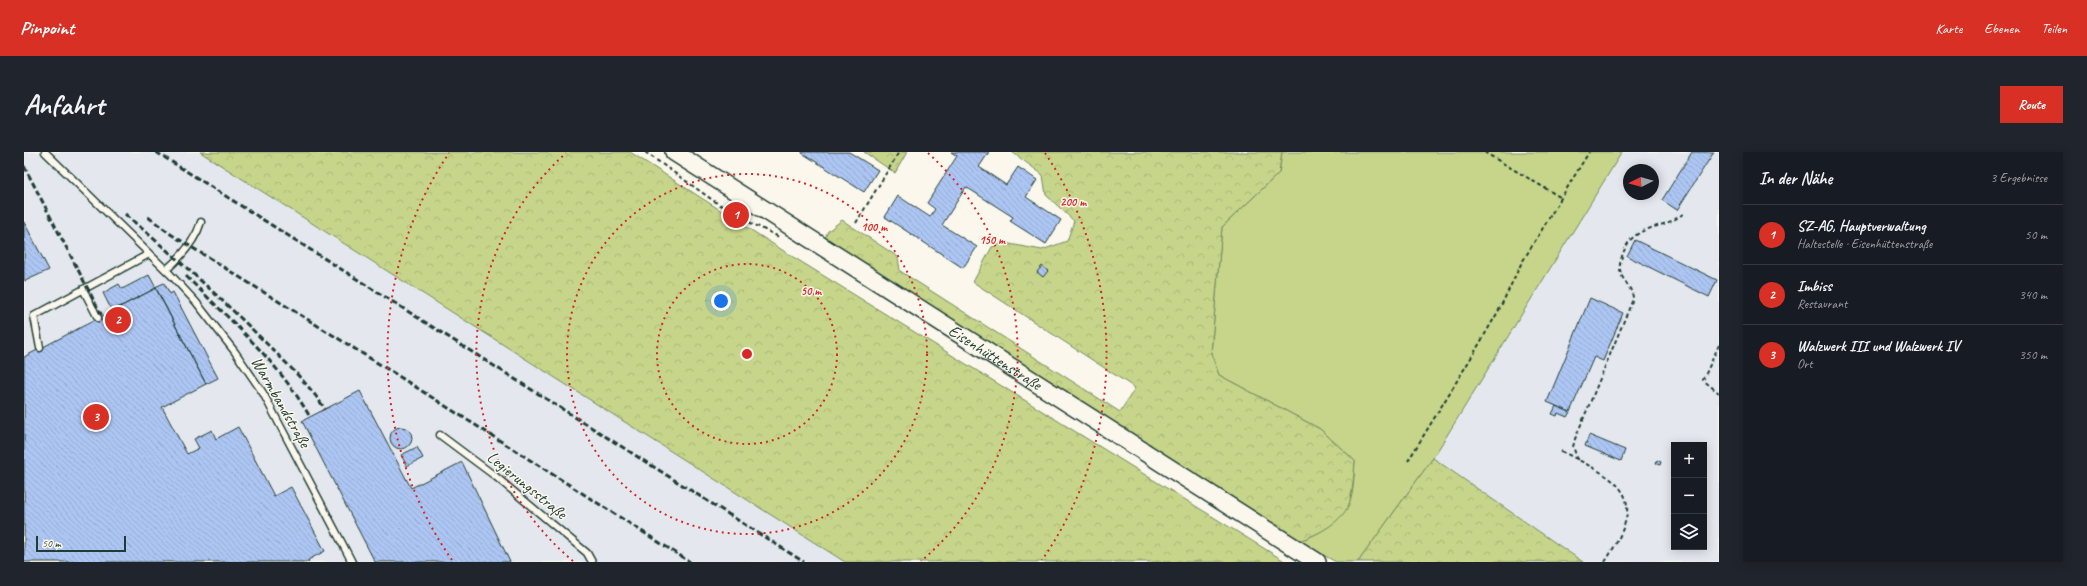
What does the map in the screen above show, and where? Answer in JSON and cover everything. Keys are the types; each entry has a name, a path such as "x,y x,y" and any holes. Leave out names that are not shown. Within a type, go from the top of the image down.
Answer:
{"street":[{"name":"Eisenhüttenstraße","path":"679,154 1317,562"}],"lane":[{"name":"Warmbandstraße","path":"45,152 166,270 217,329 264,393 352,562"},
{"path":"166,270 189,246 198,233 201,222"},
{"path":"40,348 34,316 149,254"},
{"path":"83,289 98,318"},
{"name":"Legierungsstraße","path":"440,435 501,480 587,553 592,562"}],"path":[{"path":"856,223 899,152"},
{"path":"1484,152 1560,198"},
{"path":"1408,461 1499,310 1521,264 1589,152"},
{"path":"1578,460 1574,447 1575,439 1633,299 1632,290 1619,269 1627,244 1636,234 1670,223 1684,213"},
{"path":"1719,345 1703,380 1719,393"},
{"path":"1561,451 1618,484 1623,490 1628,504 1624,526 1605,562"}],"shaded area":[{"path":"24,152 200,152 845,562 24,562"},
{"path":"1622,152 1719,152 1719,562 1583,562 1433,458"}],"green space":[{"path":"200,152 630,152 790,255 1286,562 845,562"},
{"path":"864,152 907,152 895,173"},
{"path":"1012,152 1282,152 1279,173 1222,227 1211,353 1219,375 1320,429 1355,461 1350,501 1347,508 1336,521 1329,527 1298,541 825,238 828,231 842,220 898,257 900,271 1120,412 1135,388 973,282 992,247 1004,243 1042,250 1067,241 1074,221 1046,195 1043,175"},
{"path":"1282,152 1622,152 1433,458 1358,562 1336,562 1298,541 1320,532 1340,517 1345,511 1352,495 1355,461 1320,429 1219,375 1211,353 1222,227 1279,173"},
{"path":"1433,458 1583,562 1358,562"}],"building":[{"path":"802,152 849,152 878,170 864,192"},
{"path":"951,152 989,152 979,167 1006,185 1018,167 1037,180 1026,197 1061,220 1046,244 1010,221 1013,217 966,187 942,225 977,247 963,268 885,217 898,196 930,217 935,209 927,203 957,156"},
{"path":"1692,152 1714,152 1677,210 1662,200"},
{"path":"24,222 49,270 25,281 24,279"},
{"path":"1635,240 1717,280 1709,297 1627,256"},
{"path":"1042,266 1048,271 1043,277 1037,272"},
{"path":"149,275 156,288 112,311 103,293 119,284 122,289"},
{"path":"164,283 170,294 173,292 218,378 206,384 155,287"},
{"path":"156,288 206,384 162,407 187,454 199,448 194,439 212,430 216,439 238,427 274,496 291,487 325,551 308,560 309,562 24,562 24,357"},
{"path":"1590,298 1623,313 1603,361 1594,357 1570,412 1547,402"},
{"path":"360,391 411,488 462,462 510,562 375,562 302,421"},
{"path":"1556,406 1570,412 1567,417 1558,413 1557,416 1552,414"},
{"path":"401,427 409,430 412,438 409,446 401,449 393,446 390,438 393,430"},
{"path":"1589,435 1625,450 1621,461 1585,446"},
{"path":"417,447 423,458 407,466 401,455"},
{"path":"1657,460 1661,462 1660,465 1656,463"}],"railway":[{"path":"156,152 804,562"},
{"path":"24,166 102,316"},
{"path":"125,214 196,276 247,324 311,390 325,409"},
{"path":"148,217 172,235 400,377 690,562"},
{"path":"186,276 253,342 269,360 298,397 310,417"}],"place":[{"name":"SZ-AG, Hauptverwaltung","path":"736,215"},
{"name":"Imbiss","path":"118,320"},
{"name":"Walzwerk III und Walzwerk IV","path":"96,417"}]}
